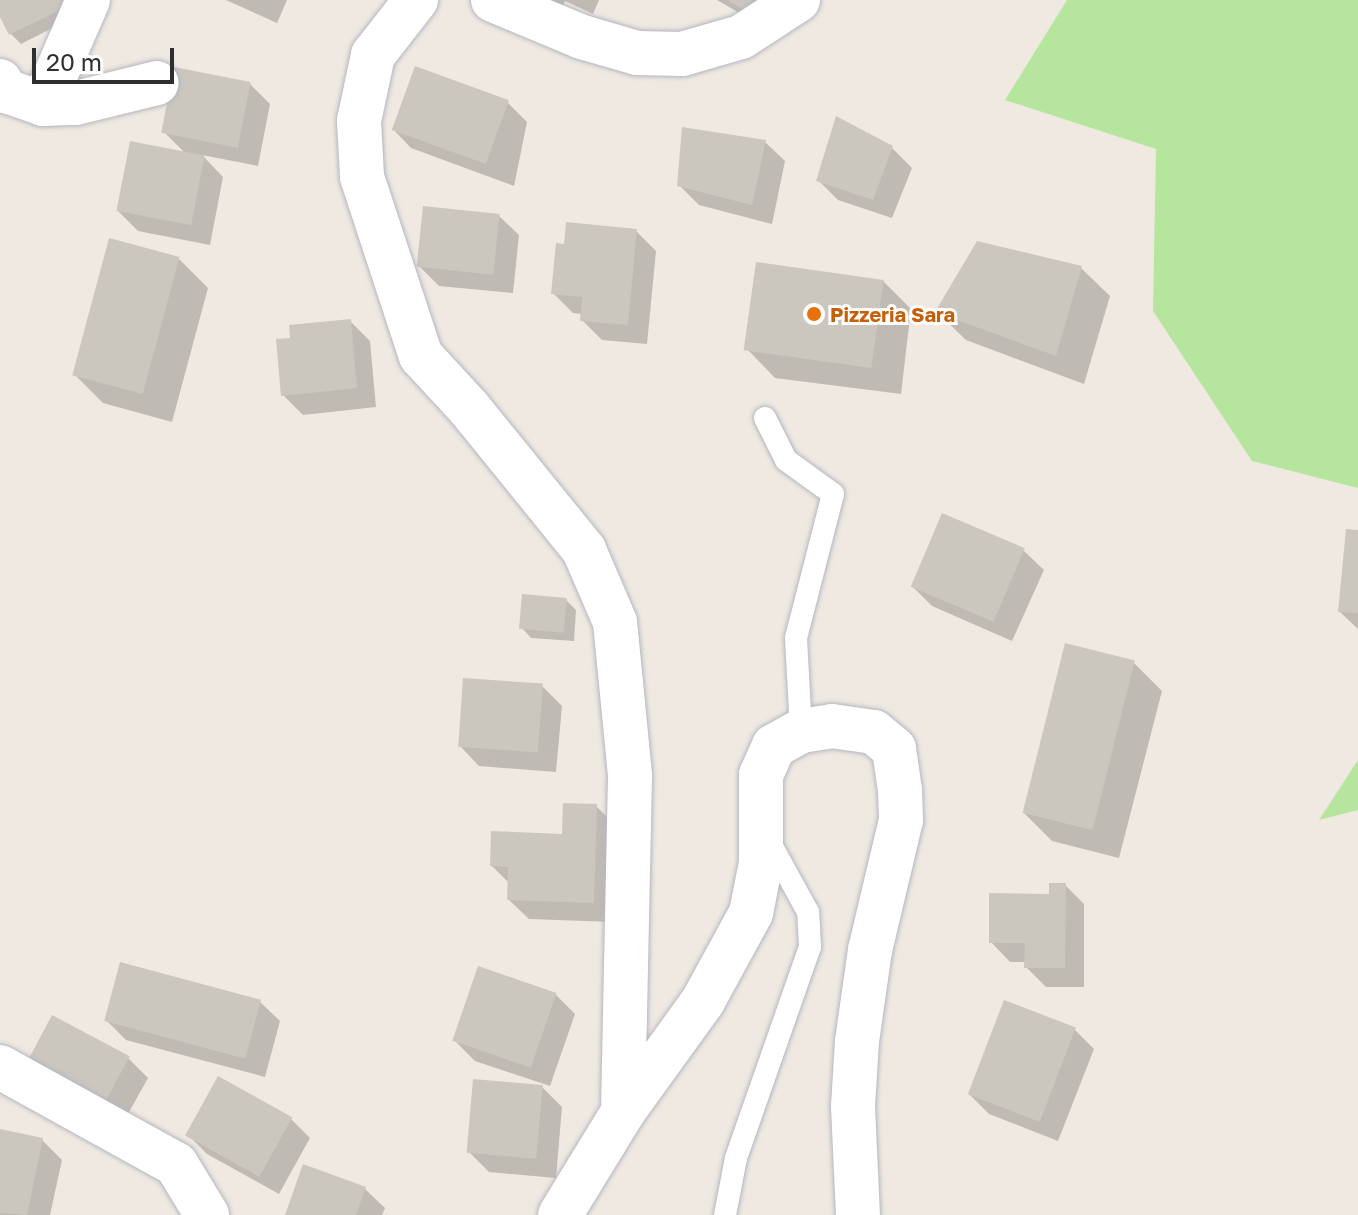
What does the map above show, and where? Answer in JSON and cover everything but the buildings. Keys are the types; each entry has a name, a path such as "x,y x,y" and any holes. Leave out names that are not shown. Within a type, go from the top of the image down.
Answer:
{"street":[{"path":"43,104 88,0"},
{"path":"416,0 373,55 359,121 362,177 421,356 469,408 584,550 615,622 630,776 623,1112"},
{"path":"493,0 582,37 637,53 682,54 741,37 798,0"},
{"path":"0,81 6,91 43,104 76,103 157,83"},
{"path":"560,1215 623,1112 703,1001 751,913 761,863 761,775 774,746 801,731 832,726 874,732 894,749 900,790 901,820 870,950 857,1041 853,1106 858,1215"},
{"path":"0,1067 176,1164 207,1215"}],"lane":[{"path":"765,418 786,460 833,494 796,638 801,731"},
{"path":"725,1215 736,1158 810,947 808,912 761,828"}],"green space":[{"path":"1067,0 1358,0 1358,488 1252,461 1153,311 1156,149 1005,100"},
{"path":"1358,760 1358,810 1319,820"}],"place":[{"name":"Pizzeria Sara","path":"814,314"}]}
